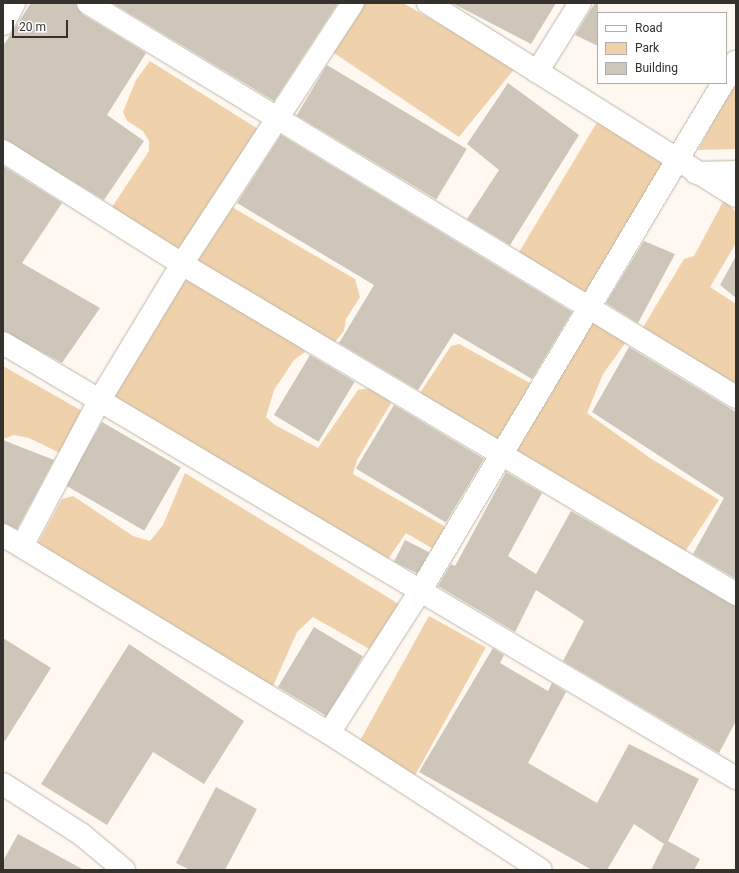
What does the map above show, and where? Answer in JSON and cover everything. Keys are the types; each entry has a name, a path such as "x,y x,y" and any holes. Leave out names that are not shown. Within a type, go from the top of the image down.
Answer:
{"street":[{"path":"3,24 14,3"},
{"path":"88,3 736,397"},
{"path":"22,546 99,400 182,264 281,119 353,3"},
{"path":"428,3 696,173 736,196"},
{"path":"537,72 580,3"},
{"path":"727,77 736,62"},
{"path":"329,733 419,593 722,84"},
{"path":"3,151 182,264 502,452 736,594"},
{"path":"696,173 736,172"},
{"path":"3,343 419,593 736,778"},
{"path":"3,535 329,733 541,870"},
{"path":"3,784 80,834 124,870"}],"green space":[{"path":"361,3 403,3 515,68 459,137 331,51"},
{"path":"150,61 261,131 176,259 107,215 149,151 149,141 143,131 127,121 123,112 136,80"},
{"path":"736,80 736,149 698,150"},
{"path":"599,119 668,161 583,303 514,261"},
{"path":"724,200 736,212 736,243 710,287 736,304 736,384 731,391 639,334 684,259 694,256"},
{"path":"225,203 355,279 360,297 346,319 344,331 334,343 185,266"},
{"path":"178,274 298,344 305,352 294,360 274,390 266,417 275,425 318,448 358,390 375,387 386,393 391,403 357,460 353,474 458,534 447,557 406,533 380,571 100,407"},
{"path":"586,319 626,342 603,374 587,413 650,458 719,500 682,556 509,452"},
{"path":"459,344 539,388 502,449 418,396 451,346"},
{"path":"3,366 82,411 60,453 29,438 14,435 3,439"},
{"path":"185,473 410,611 371,650 313,617 297,632 273,686 38,543 62,499 73,496 133,536 150,541 163,525"},
{"path":"429,616 486,648 415,775 358,744"}],"building":[{"path":"31,3 76,3 82,14 146,53 107,115 144,141 104,200 3,139 3,46"},
{"path":"112,3 338,3 274,101"},
{"path":"452,3 556,3 531,44"},
{"path":"595,3 598,3 597,46 575,35"},
{"path":"327,65 467,149 436,200 297,116"},
{"path":"508,83 579,135 510,245 467,219 499,170 467,144"},
{"path":"281,135 572,312 532,379 454,333 418,390 339,343 374,285 237,203"},
{"path":"3,166 62,203 22,263 100,308 62,363 3,331"},
{"path":"644,241 675,254 638,323 606,303"},
{"path":"736,256 736,298 720,285"},
{"path":"629,347 736,412 736,579 693,554 724,498 592,412"},
{"path":"310,355 355,382 319,442 274,415"},
{"path":"394,405 484,459 446,523 356,468"},
{"path":"102,422 181,468 144,531 66,485"},
{"path":"3,440 54,460 17,529 3,523"},
{"path":"506,472 542,493 508,556 536,574 571,511 736,606 736,721 719,753 563,661 584,621 536,590 515,632 438,586 451,564 455,566"},
{"path":"405,540 429,552 418,574 394,561"},
{"path":"314,627 363,656 327,716 278,687"},
{"path":"3,638 51,668 3,744"},
{"path":"129,644 244,721 204,784 153,752 107,825 41,784"},
{"path":"493,648 504,655 500,663 548,691 552,683 566,692 528,763 597,803 629,744 699,779 668,841 700,859 694,870 651,870 664,844 634,824 607,870 592,870 419,772"},
{"path":"216,787 257,809 225,870 190,870 176,863"},
{"path":"18,834 84,870 3,870 3,861"}]}
